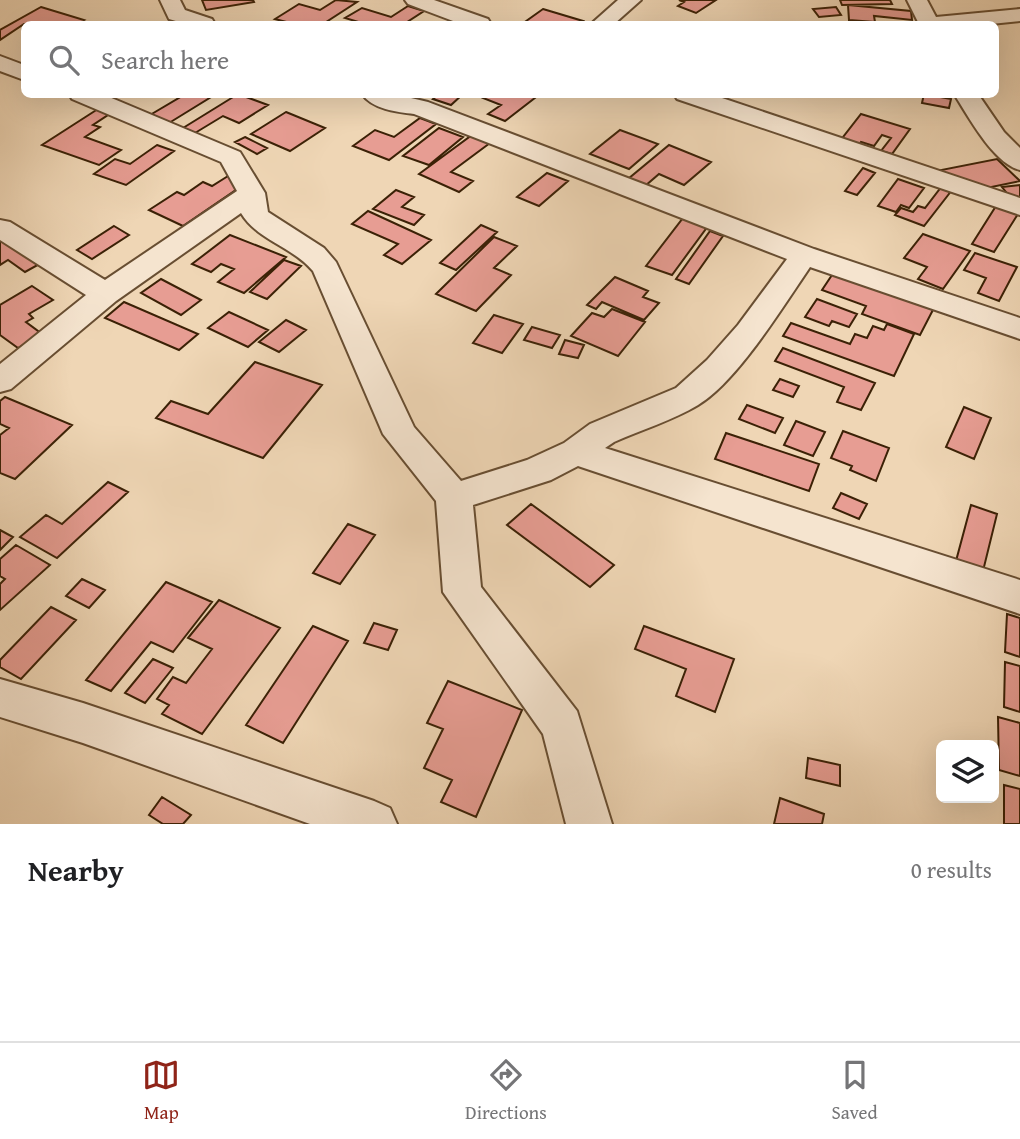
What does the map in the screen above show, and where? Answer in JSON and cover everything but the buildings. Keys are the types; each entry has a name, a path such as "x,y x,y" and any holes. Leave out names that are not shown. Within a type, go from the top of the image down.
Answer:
{"street":[{"path":"170,0 177,13 197,21"},
{"path":"415,0 472,21"},
{"path":"605,21 631,0"},
{"path":"917,0 928,21"},
{"path":"964,21 1020,15"},
{"path":"0,63 21,73"},
{"path":"90,98 231,157 252,193 255,214 263,223 314,254 326,268 400,434 454,496 462,592 562,725 589,824"},
{"path":"382,98 395,104 419,107 804,255 1020,329"},
{"path":"697,98 1020,207"},
{"path":"969,98 995,137 1020,162"},
{"path":"0,381 106,294 252,193"},
{"path":"0,228 106,294"},
{"path":"454,496 539,470 576,452 602,433 688,396 718,368 749,332 804,255"},
{"path":"576,452 1020,597"},
{"path":"0,698 83,723 374,824"}]}
